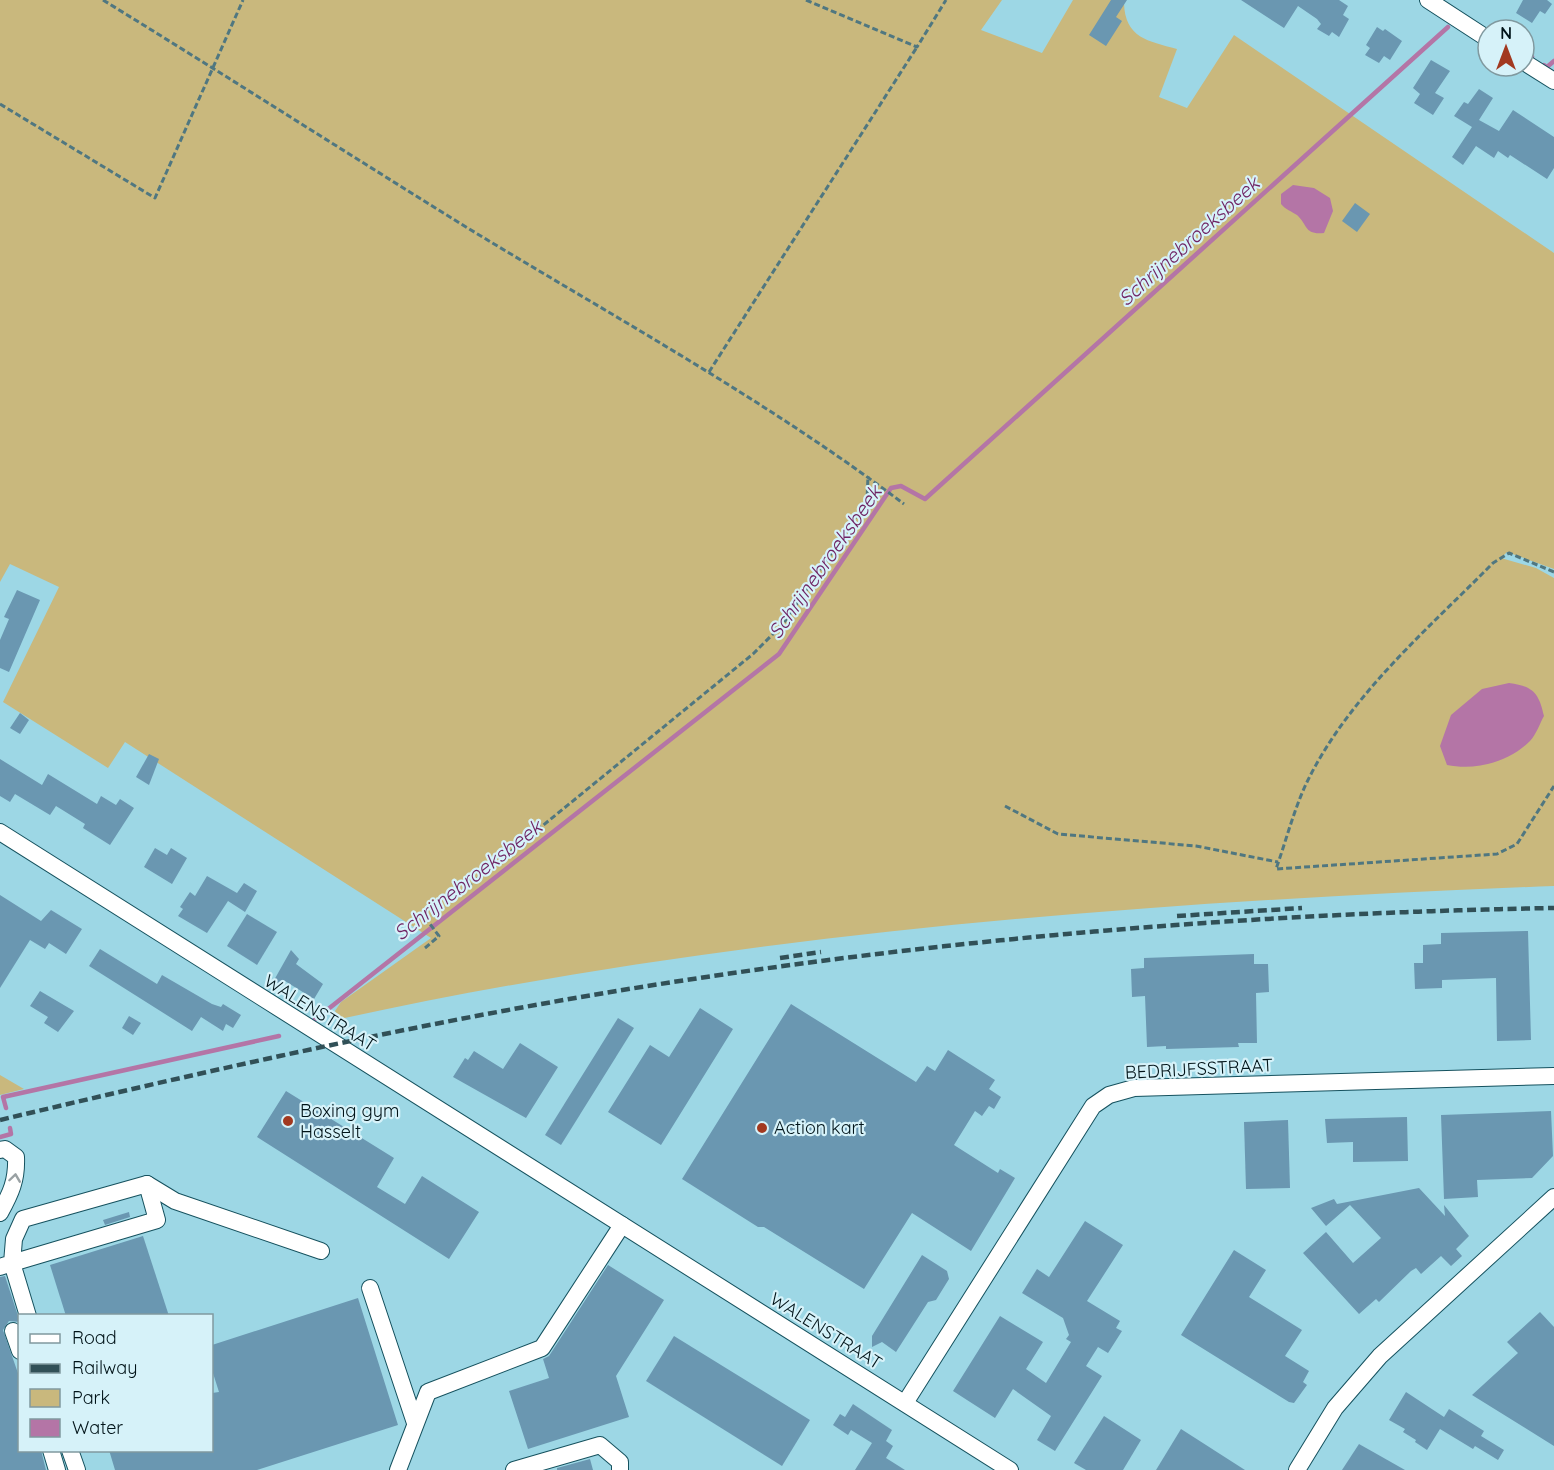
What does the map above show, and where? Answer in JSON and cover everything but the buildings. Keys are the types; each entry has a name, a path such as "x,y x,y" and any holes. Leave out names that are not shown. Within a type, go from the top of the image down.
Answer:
{"street":[{"path":"1428,0 1476,31"},
{"path":"1536,70 1554,81"},
{"name":"WALENSTRAAT","path":"0,832 1010,1470"},
{"name":"BEDRIJFSSTRAAT","path":"905,1403 1093,1106 1109,1095 1134,1088 1554,1076"},
{"path":"0,1150 5,1149 16,1157 17,1173 14,1187 0,1213"},
{"path":"6,1265 157,1220 147,1184"},
{"path":"27,1314 6,1265 23,1219 147,1184 175,1201 321,1251"},
{"path":"1297,1470 1335,1408 1380,1356 1554,1197"},
{"path":"405,1395 428,1392 542,1348 622,1225"},
{"path":"370,1288 415,1423"},
{"path":"11,1332 18,1347"},
{"path":"398,1470 428,1392"},
{"path":"514,1470 600,1445 620,1462 620,1470"},
{"path":"52,1452 57,1470"},
{"path":"71,1452 76,1470"}],"path":[{"path":"103,0 466,226 709,372 868,476 904,504"},
{"path":"0,104 155,198 243,0"},
{"path":"806,0 917,47"},
{"path":"709,372 946,0"},
{"path":"425,948 439,936 427,920 753,654 783,624 867,501 868,476"},
{"path":"1554,572 1509,553 1493,563 1380,678 1335,734 1306,783 1276,869 1497,854 1517,844 1554,786"},
{"path":"1005,806 1058,834 1197,846 1278,862"}],"green space":[{"path":"0,0 1002,0 981,30 1042,53 1073,0 1120,0 1124,3 1125,15 1134,31 1148,40 1177,49 1159,97 1187,108 1234,35 1554,253 1554,569 1507,552 1501,558 1536,568 1554,578 1554,886 1249,901 944,926 792,943 641,964 490,989 340,1019 335,1011 341,1002 431,938 125,742 108,768 3,702 59,587 10,564 0,582"},
{"path":"0,1075 24,1089 0,1095"}],"water":[{"path":"1293,185 1314,188 1330,198 1333,211 1324,233 1310,231 1297,215 1281,204 1281,194"},
{"path":"1509,683 1524,686 1534,692 1540,702 1544,716 1532,738 1522,748 1492,763 1469,767 1447,765 1440,746 1451,715 1482,689"}],"waterway":[{"name":"Schrijnebroeksbeek","path":"313,1021 779,654 891,488 901,486 925,499 1448,27"},
{"name":"Schrijnebroeksbeek","path":"1544,65 1547,67 1554,61"},
{"name":"Schrijnebroeksbeek","path":"6,1108 3,1097 279,1036"},
{"name":"Schrijnebroeksbeek","path":"0,1137 11,1134 10,1128"}],"railway":[{"path":"1177,916 1302,908"},
{"path":"0,1120 251,1062 419,1027 588,996 783,966 892,952 1112,930 1333,915 1554,908"},
{"path":"780,958 821,952"}],"place":[{"name":"Boxing gym Hasselt","path":"288,1121"},
{"name":"Action kart","path":"762,1128"}]}
